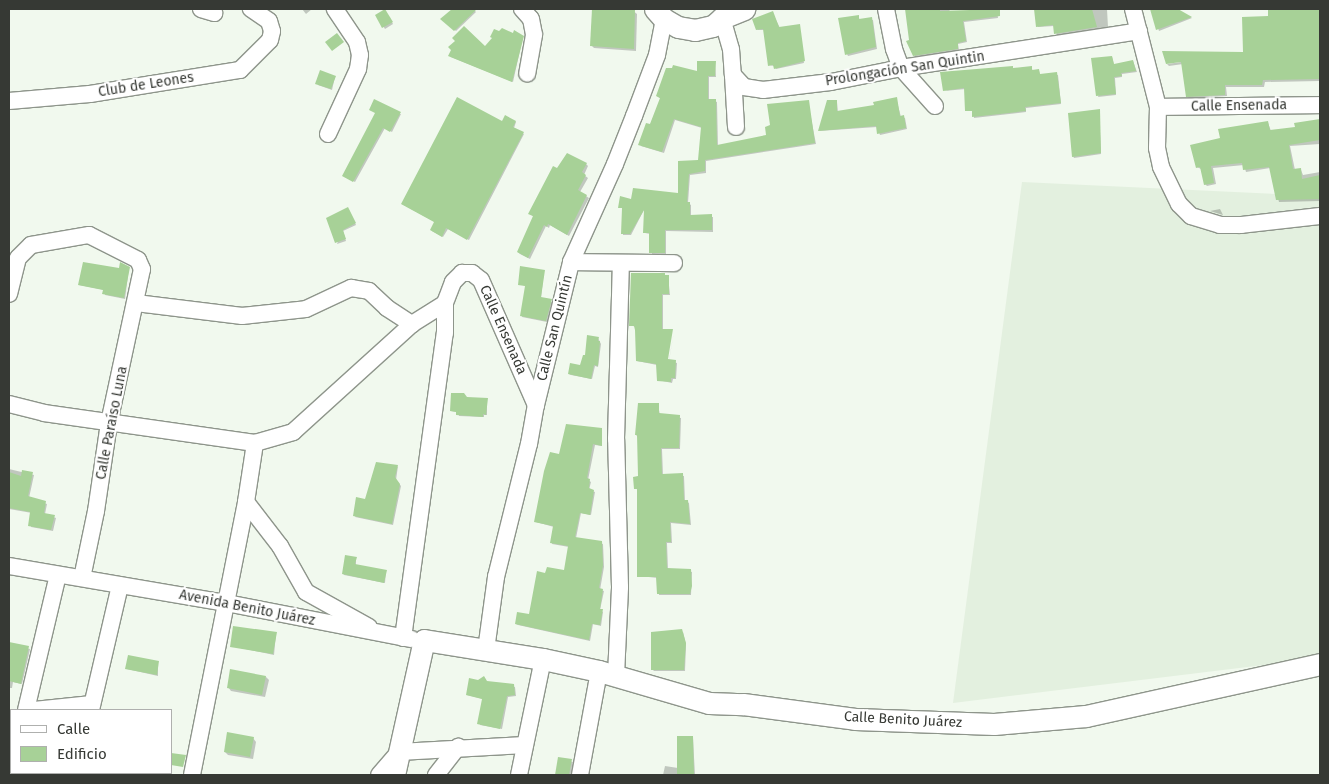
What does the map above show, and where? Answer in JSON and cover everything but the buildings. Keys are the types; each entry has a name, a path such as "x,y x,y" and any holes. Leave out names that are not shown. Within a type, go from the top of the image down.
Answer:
{"street":[{"name":"Club de Leones","path":"9,101 90,94 240,70 270,40 272,31 269,20 251,9"},
{"path":"328,134 358,69 360,55 357,42 335,9"},
{"path":"522,9 531,19 534,36 527,73"},
{"path":"659,14 678,27 696,30 713,26 722,18 744,9"},
{"path":"886,9 894,49 901,68 936,106"},
{"path":"1134,9 1158,107 1157,148 1162,167 1179,204 1191,216 1220,225 1241,226 1320,216"},
{"name":"Calle San Quintín","path":"486,650 496,577 571,262 631,124 657,55 659,14"},
{"path":"722,18 731,49 736,127"},
{"name":"Prolongación San Quintin","path":"733,75 744,87 763,90 830,82 901,68 1139,32"},
{"name":"Calle Ensenada","path":"1158,107 1320,105"},
{"name":"Calle Paraíso Luna","path":"9,294 18,258 31,245 89,235 138,260 142,269 109,423 96,511 82,578"},
{"path":"571,262 674,264"},
{"path":"580,775 608,674 620,587 616,439 621,263"},
{"name":"Calle Ensenada","path":"445,303 453,282 462,273 472,273 481,280 536,405"},
{"path":"136,303 242,316 306,309 351,288 369,291 387,308 412,324"},
{"path":"9,404 44,413 255,443 294,432 412,324 445,303"},
{"path":"394,775 399,752 414,639 446,333 445,303"},
{"path":"192,775 246,502 255,443"},
{"path":"246,502 280,546 306,592 384,634"},
{"name":"Avenida Benito Juárez","path":"9,566 226,603 384,634 486,650"},
{"path":"26,709 58,575"},
{"path":"53,709 91,707 120,585"},
{"name":"Calle Benito Juárez","path":"486,650 543,659 608,674 709,702 751,705 855,719 994,724 1086,716 1320,664"},
{"path":"519,775 543,659"},
{"path":"379,775 399,752 458,747 525,745"},
{"path":"436,775 458,747"}],"shaded area":[{"path":"1022,182 1320,196 1320,658 953,703"}]}
